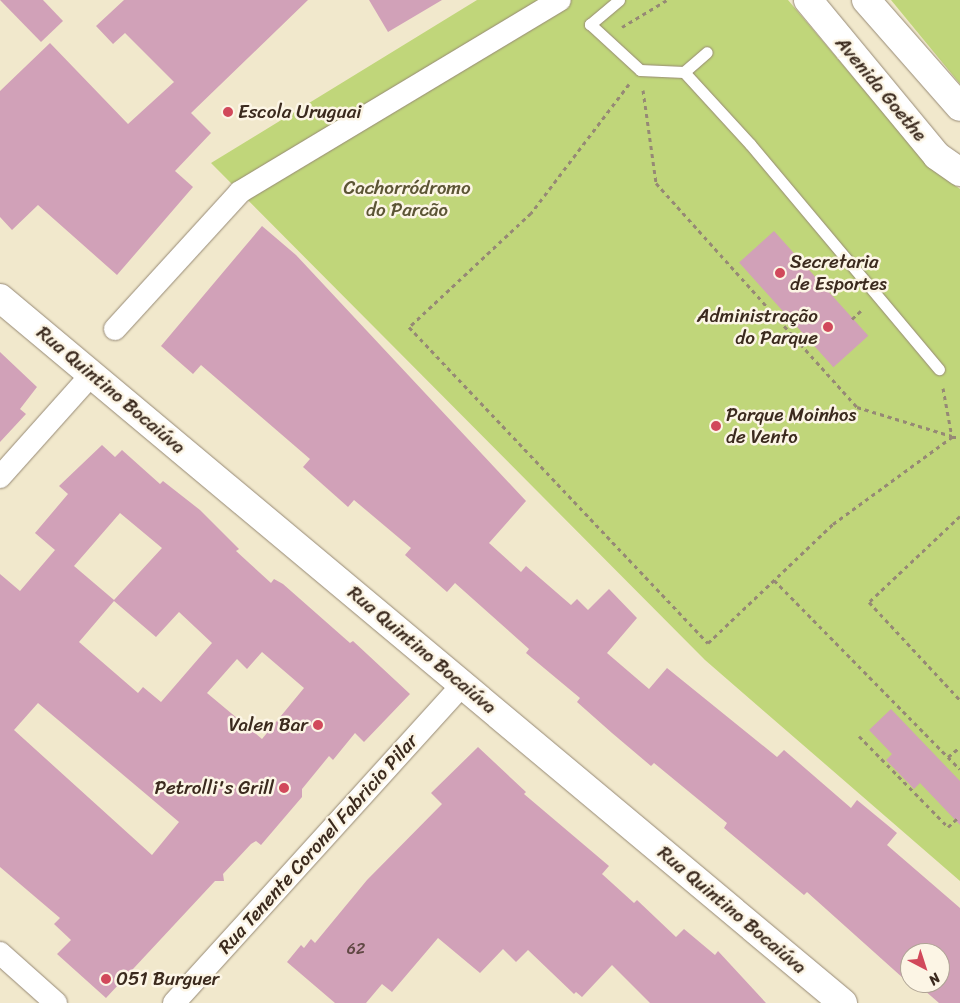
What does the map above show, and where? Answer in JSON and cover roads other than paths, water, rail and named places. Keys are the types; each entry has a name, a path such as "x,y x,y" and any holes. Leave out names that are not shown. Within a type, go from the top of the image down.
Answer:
{"street":[{"path":"115,329 240,192 560,0"},
{"name":"Avenida Goethe","path":"808,0 937,156 960,172"},
{"path":"866,0 960,107"},
{"name":"Rua Quintino Bocaiúva","path":"0,298 843,1003"},
{"path":"0,477 92,374"},
{"name":"Rua Tenente Coronel Fabricio Pilar","path":"174,1003 463,684"},
{"path":"0,953 56,1003"}],"lane":[{"path":"619,0 590,24 640,70 684,72 707,52"},
{"path":"684,72 756,151 939,369"}],"place":[{"name":"Escola Uruguai","path":"228,112"},
{"name":"Secretaria de Esportes","path":"780,273"},
{"name":"Administração do Parque","path":"828,327"},
{"name":"Parque Moinhos de Vento","path":"716,426"},
{"name":"Valen Bar","path":"318,725"},
{"name":"Petrolli's Grill","path":"284,788"},
{"name":"051 Burguer","path":"106,979"}],"park label":[{"name":"Cachorródromo do Parcão","path":"407,199"}]}
